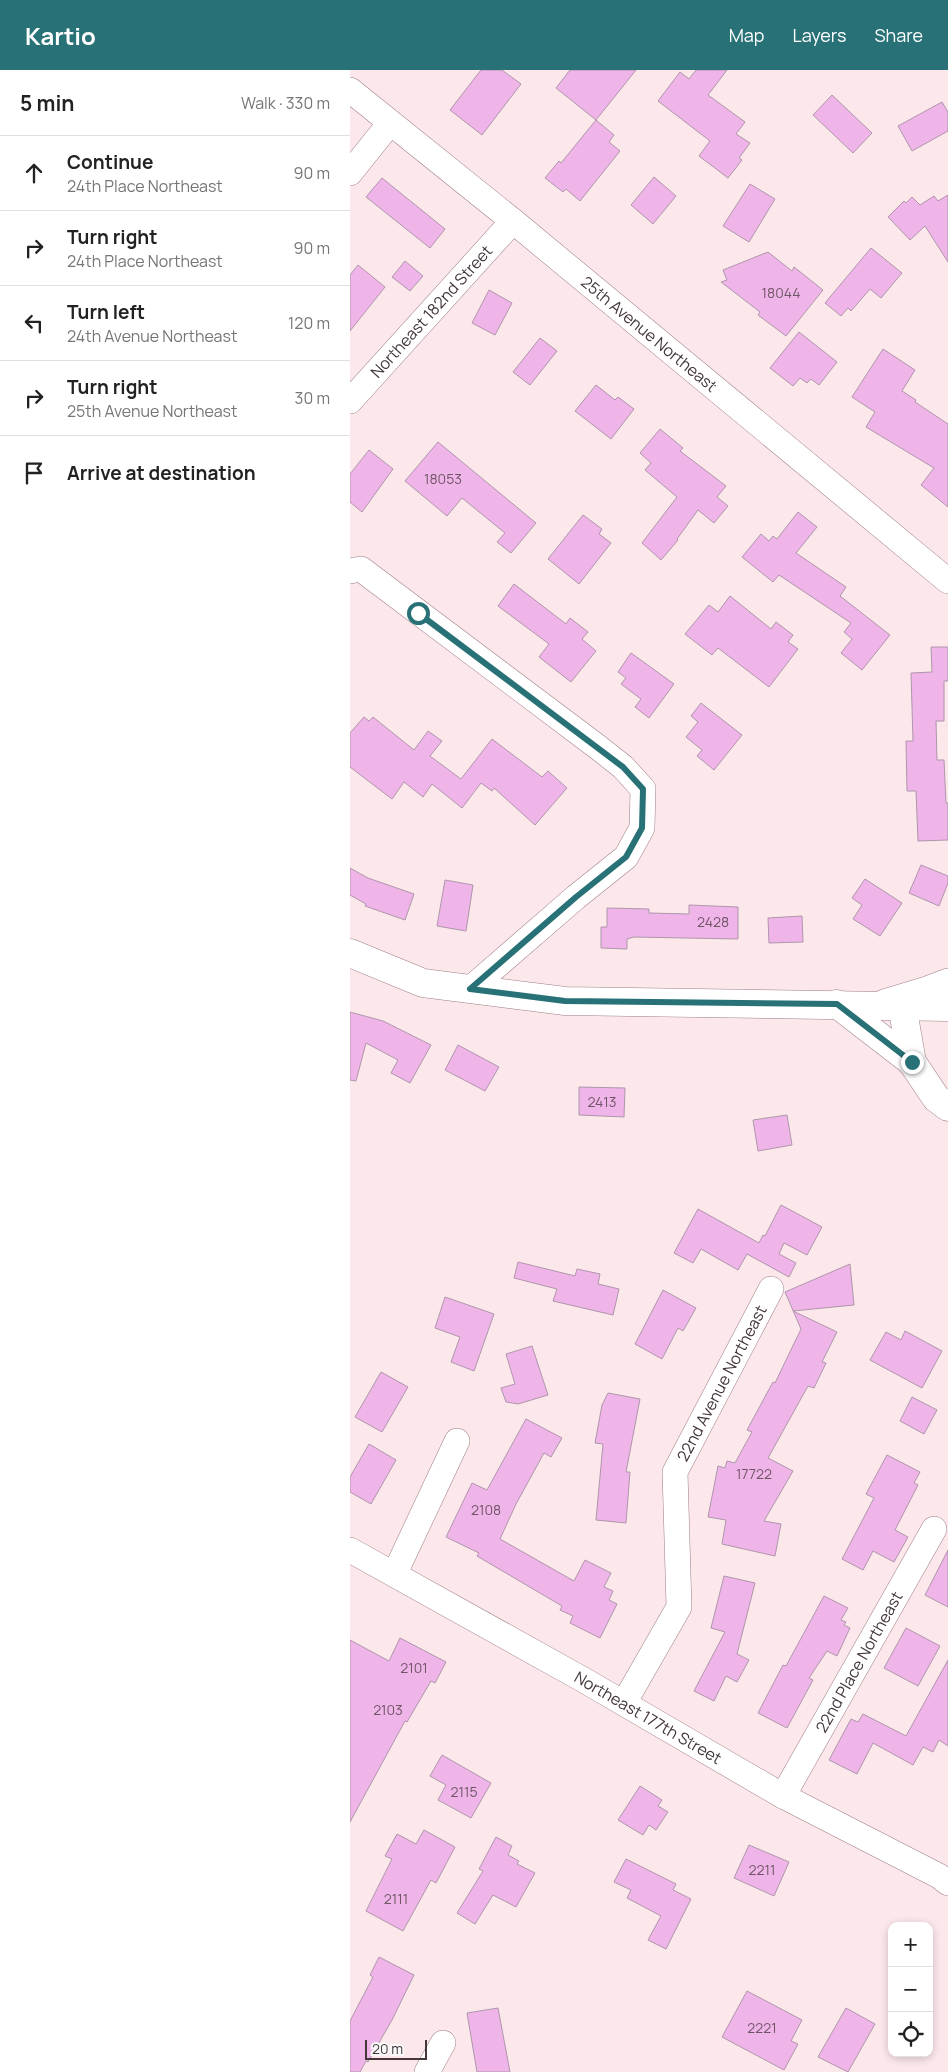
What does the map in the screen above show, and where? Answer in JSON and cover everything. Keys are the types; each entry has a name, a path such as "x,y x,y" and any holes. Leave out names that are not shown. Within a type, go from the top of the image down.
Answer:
{"main road":[{"path":"350,953 424,983 565,1001 948,1007"},
{"path":"837,1004 912,1062 936,1098 948,1107"},
{"path":"902,1006 912,1062"}],"street":[{"name":"25th Avenue Northeast","path":"350,90 513,221 948,581"},
{"path":"350,174 390,123"},
{"name":"Northeast 182nd Street","path":"350,401 513,221"},
{"path":"350,571 360,569 599,748 623,767 643,789 642,828 626,857 576,897 470,989"},
{"path":"873,1005 928,989 948,981"},
{"name":"22nd Avenue Northeast","path":"624,1703 678,1607 675,1472 771,1289"},
{"path":"395,1573 456,1440"},
{"name":"22nd Place Northeast","path":"783,1796 934,1528"},
{"name":"Northeast 177th Street","path":"350,1550 395,1573 624,1703 783,1796 939,1876 948,1883"},
{"path":"427,2072 443,2043"}],"building":[{"path":"481,70 502,70 521,84 482,135 450,110"},
{"path":"570,70 636,70 596,120 556,88"},
{"path":"696,70 727,70 708,95 745,122 736,134 750,143 739,158 742,160 728,178 699,156 710,141 658,101 680,72 689,79"},
{"path":"832,95 872,133 853,153 813,115"},
{"path":"942,102 948,112 948,131 912,151 898,126"},
{"path":"596,120 614,135 609,142 620,151 580,201 566,189 563,192 545,178 559,161 561,163"},
{"path":"654,177 676,196 653,224 631,205"},
{"path":"382,178 445,229 430,248 366,197"},
{"path":"750,184 775,199 749,242 723,226"},
{"path":"948,195 948,262 925,226 910,240 888,217 904,201 906,203 912,197 920,205 934,196 938,201"},
{"path":"871,248 902,273 881,298 870,289 851,311 848,308 841,316 825,303"},
{"path":"768,252 792,271 794,267 823,290 786,336 758,315 760,312 721,282 727,280 723,270"},
{"path":"405,261 423,276 410,291 392,277"},
{"path":"358,265 385,287 350,331 350,275"},
{"path":"489,290 512,303 495,335 472,323"},
{"path":"799,332 837,362 819,385 811,379 807,383 800,378 793,386 770,368"},
{"path":"540,338 557,351 530,385 513,372"},
{"path":"883,349 915,370 902,391 948,424 948,507 921,485 934,468 866,427 875,412 852,397"},
{"path":"596,385 615,400 618,397 634,409 611,439 575,411"},
{"path":"660,429 683,448 680,451 726,486 717,497 728,506 714,523 698,510 678,540 661,560 642,543 677,497 645,470 651,463 640,453"},
{"path":"438,442 536,523 511,553 497,542 505,533 462,498 447,516 405,481"},
{"path":"369,450 393,469 362,512 350,502 350,474"},
{"path":"798,512 817,527 796,553 846,587 840,596 890,635 862,670 841,653 852,639 844,632 851,623 779,575 773,582 742,557 761,534 769,541 773,536 777,539"},
{"path":"583,515 602,529 599,534 611,543 579,584 548,559"},
{"path":"514,584 566,624 570,618 588,632 582,639 596,651 571,682 539,657 549,644 498,606"},
{"path":"730,596 771,629 776,622 793,635 788,642 798,649 769,687 718,648 712,655 685,634 709,605 718,612"},
{"path":"931,647 948,647 948,681 944,681 944,721 936,721 937,760 944,760 946,803 948,803 948,840 918,841 916,791 907,791 906,741 913,741 911,673 932,672"},
{"path":"631,653 674,684 649,718 635,707 641,699 621,684 626,678 618,672"},
{"path":"701,703 742,735 714,770 697,756 702,750 686,737 698,722 691,716"},
{"path":"364,717 369,721 373,717 414,750 428,731 442,741 430,756 461,779 492,739 542,777 548,771 567,788 535,825 494,788 492,791 481,783 462,808 432,784 423,797 404,782 392,799 350,767 350,733"},
{"path":"921,865 948,876 948,883 939,906 909,893"},
{"path":"350,868 368,878 414,894 405,920 365,906 366,904 350,895"},
{"path":"865,879 902,903 880,936 853,919 862,905 852,898"},
{"path":"445,880 473,885 466,931 437,926"},
{"path":"689,905 738,907 738,939 634,937 627,939 627,949 601,948 601,927 607,927 607,908 649,909 649,913 689,914"},
{"path":"802,916 803,942 769,943 768,918"},
{"path":"350,1012 383,1021 431,1045 410,1083 391,1073 398,1060 366,1043 356,1081 350,1080"},
{"path":"458,1045 499,1067 485,1091 445,1070"},
{"path":"579,1087 625,1088 624,1117 579,1115"},
{"path":"787,1115 792,1145 758,1151 753,1120"},
{"path":"781,1205 822,1227 807,1255 784,1243 779,1254 796,1263 789,1277 747,1254 738,1270 701,1249 693,1263 674,1253 698,1209 759,1243 763,1235 765,1236"},
{"path":"518,1262 575,1276 577,1269 600,1274 598,1284 619,1289 613,1315 553,1301 557,1289 514,1278"},
{"path":"850,1264 854,1305 793,1311 785,1292"},
{"path":"663,1290 696,1308 683,1331 678,1328 662,1359 635,1344"},
{"path":"445,1297 494,1314 474,1371 451,1362 460,1337 435,1328"},
{"path":"793,1311 837,1332 822,1362 826,1363 814,1388 808,1386 768,1458 793,1471 764,1521 781,1524 775,1556 722,1544 726,1520 708,1517 718,1466 725,1468 727,1461 735,1463 752,1432 747,1430 773,1382 775,1383 801,1329"},
{"path":"905,1331 942,1351 922,1388 870,1360 886,1332 901,1340"},
{"path":"532,1346 548,1395 518,1404 506,1402 501,1388 515,1384 506,1354"},
{"path":"381,1372 408,1387 382,1432 355,1417"},
{"path":"608,1393 640,1399 626,1472 630,1472 626,1523 596,1520 603,1444 595,1443 602,1405"},
{"path":"912,1397 937,1410 924,1434 900,1421"},
{"path":"526,1419 562,1438 551,1457 544,1453 516,1504 500,1539 574,1581 585,1560 611,1573 604,1587 613,1591 609,1600 617,1604 600,1638 570,1623 573,1616 560,1610 562,1606 477,1556 479,1553 446,1537 472,1483 487,1490"},
{"path":"369,1444 396,1460 371,1504 350,1492 350,1477"},
{"path":"887,1455 920,1472 914,1483 918,1485 895,1530 908,1537 894,1562 873,1551 863,1570 842,1559 874,1498 866,1494"},
{"path":"948,1550 948,1607 925,1595"},
{"path":"724,1576 755,1583 737,1654 749,1660 737,1682 726,1676 714,1701 694,1691 725,1632 711,1628"},
{"path":"824,1596 848,1608 841,1620 846,1622 844,1625 850,1628 837,1656 827,1651 809,1678 813,1680 787,1728 758,1713 783,1665 786,1666"},
{"path":"906,1628 940,1646 918,1686 884,1668"},
{"path":"400,1638 446,1662 435,1683 431,1681 407,1722 405,1721 350,1822 350,1640 389,1661"},
{"path":"948,1660 948,1746 939,1740 933,1752 923,1747 913,1765 873,1743 857,1774 829,1760 851,1719 858,1722 863,1714 906,1736"},
{"path":"442,1755 491,1783 471,1818 438,1800 446,1785 430,1776"},
{"path":"640,1786 662,1800 658,1806 668,1812 656,1830 649,1825 643,1835 618,1820"},
{"path":"424,1830 455,1847 436,1883 431,1880 403,1931 366,1911 392,1859 385,1856 397,1834 416,1844"},
{"path":"496,1837 512,1846 508,1855 519,1861 517,1864 535,1873 516,1907 493,1895 475,1924 457,1913 483,1871 479,1869"},
{"path":"749,1845 789,1862 774,1896 734,1878"},
{"path":"626,1859 676,1884 673,1890 691,1899 666,1949 648,1940 661,1916 627,1898 631,1890 614,1882"},
{"path":"379,1957 414,1975 392,2020 368,2062 366,2061 360,2072 350,2072 350,2021 373,1977 370,1975"},
{"path":"747,1991 802,2020 791,2041 798,2044 784,2070 722,2037"},
{"path":"498,2008 510,2072 477,2072 467,2013"},
{"path":"846,2008 875,2024 848,2072 818,2057"}],"route":[{"path":"418,613 599,748 623,767 643,789 642,828 626,857 576,897 470,989 565,1001 837,1004 912,1062"}]}
